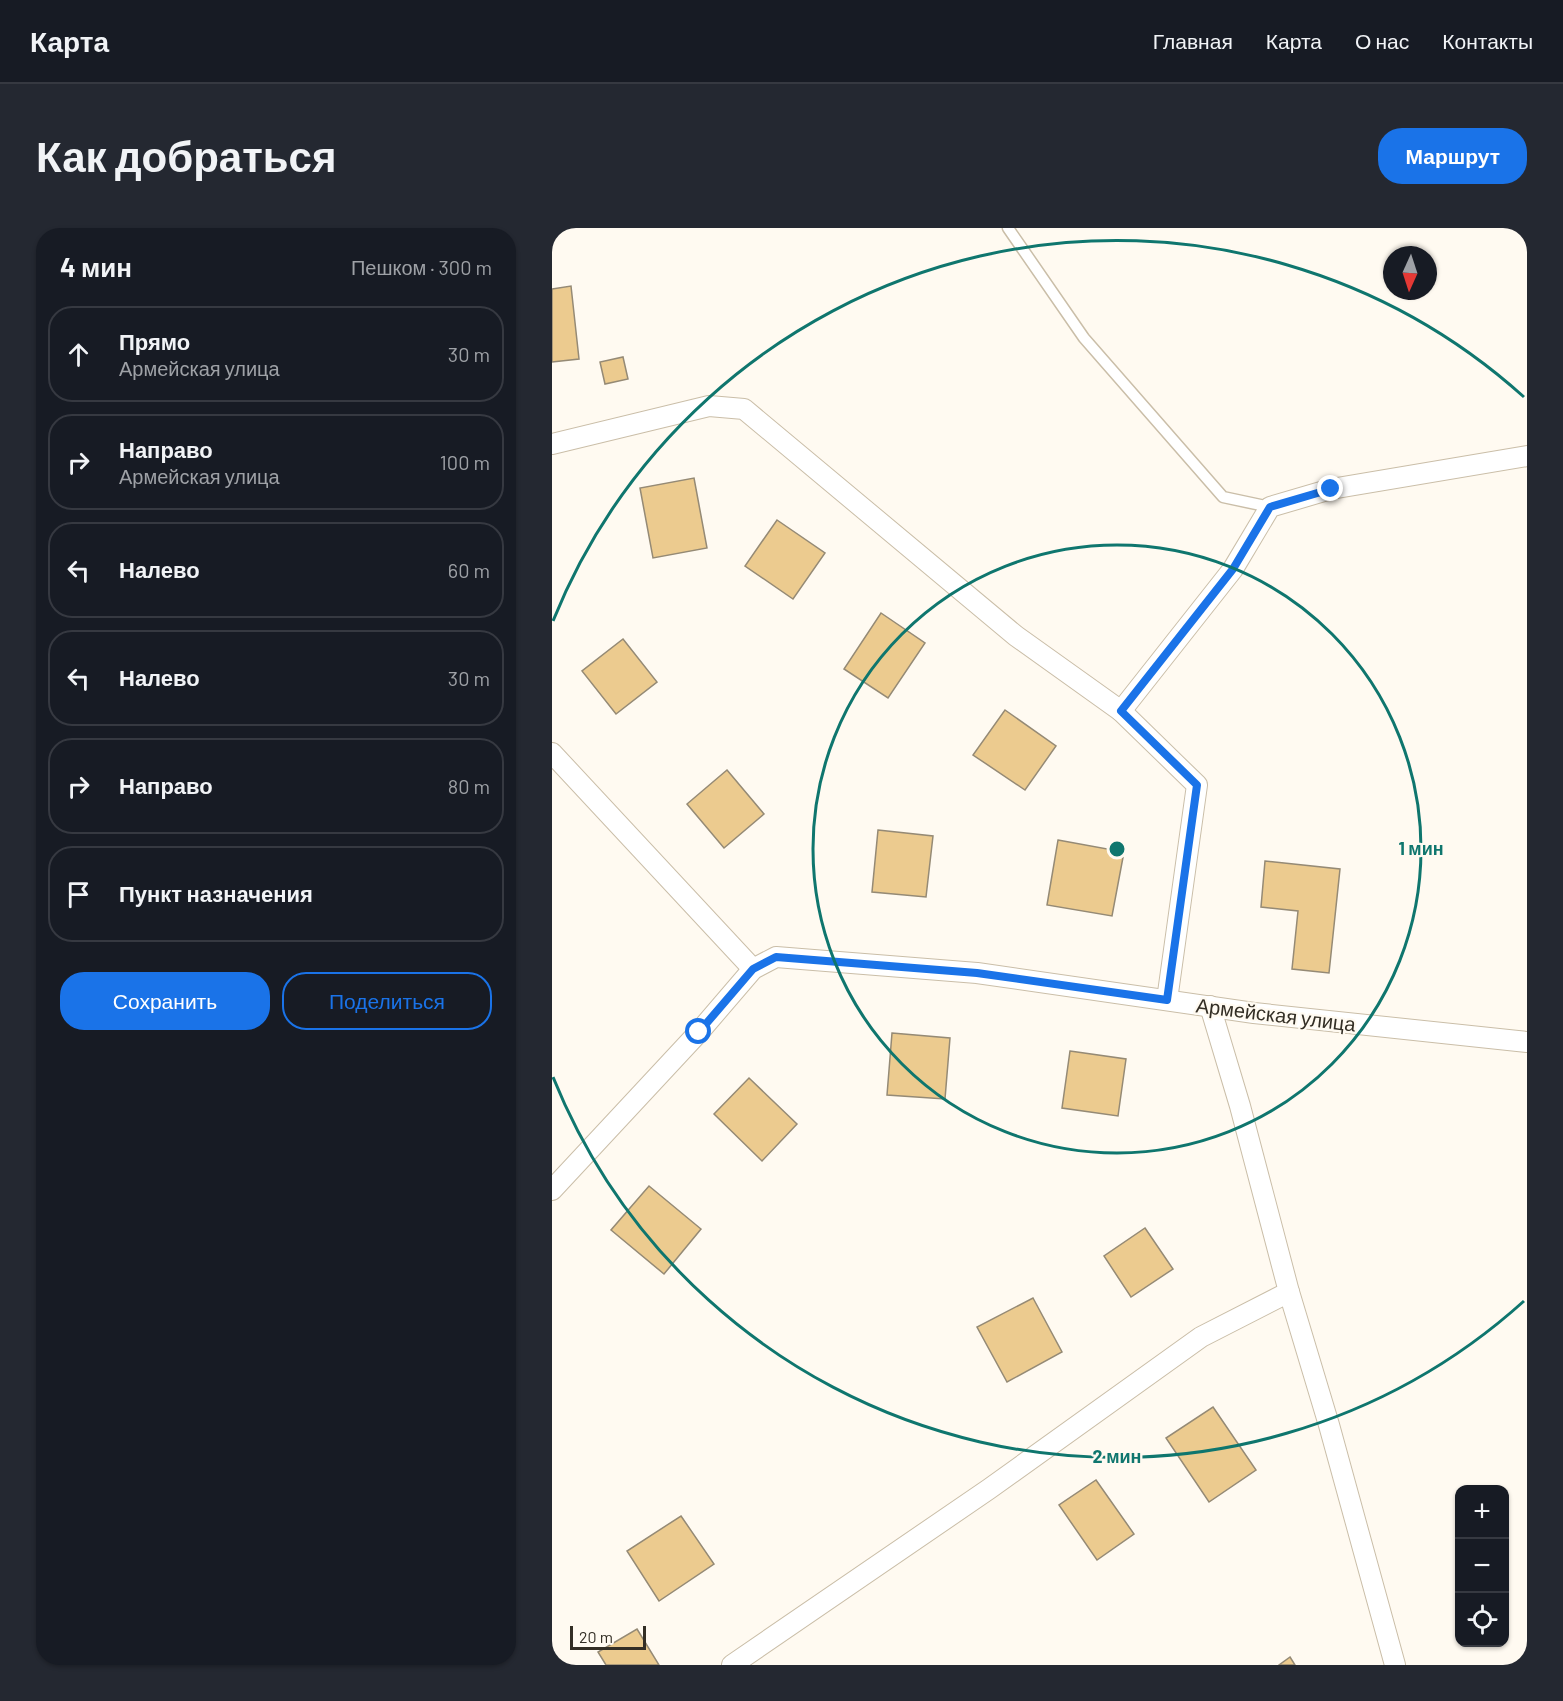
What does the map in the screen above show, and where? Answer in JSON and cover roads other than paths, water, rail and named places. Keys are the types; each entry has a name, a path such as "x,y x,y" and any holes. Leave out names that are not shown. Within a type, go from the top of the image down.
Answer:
{"street":[{"path":"552,444 709,406 744,410 1016,636 1121,711 1197,785 1167,1000"},
{"path":"1121,711 1233,569 1270,507 1331,489 1527,456"},
{"path":"552,753 753,969"},
{"name":"Армейская улица","path":"552,1190 699,1032 753,969 776,957 977,973 1210,1006 1527,1042"},
{"path":"1210,1006 1240,1106 1289,1292 1395,1665"},
{"path":"732,1665 989,1489 1202,1337 1289,1292"}],"lane":[{"path":"1008,228 1084,338 1223,497 1270,507"}]}
